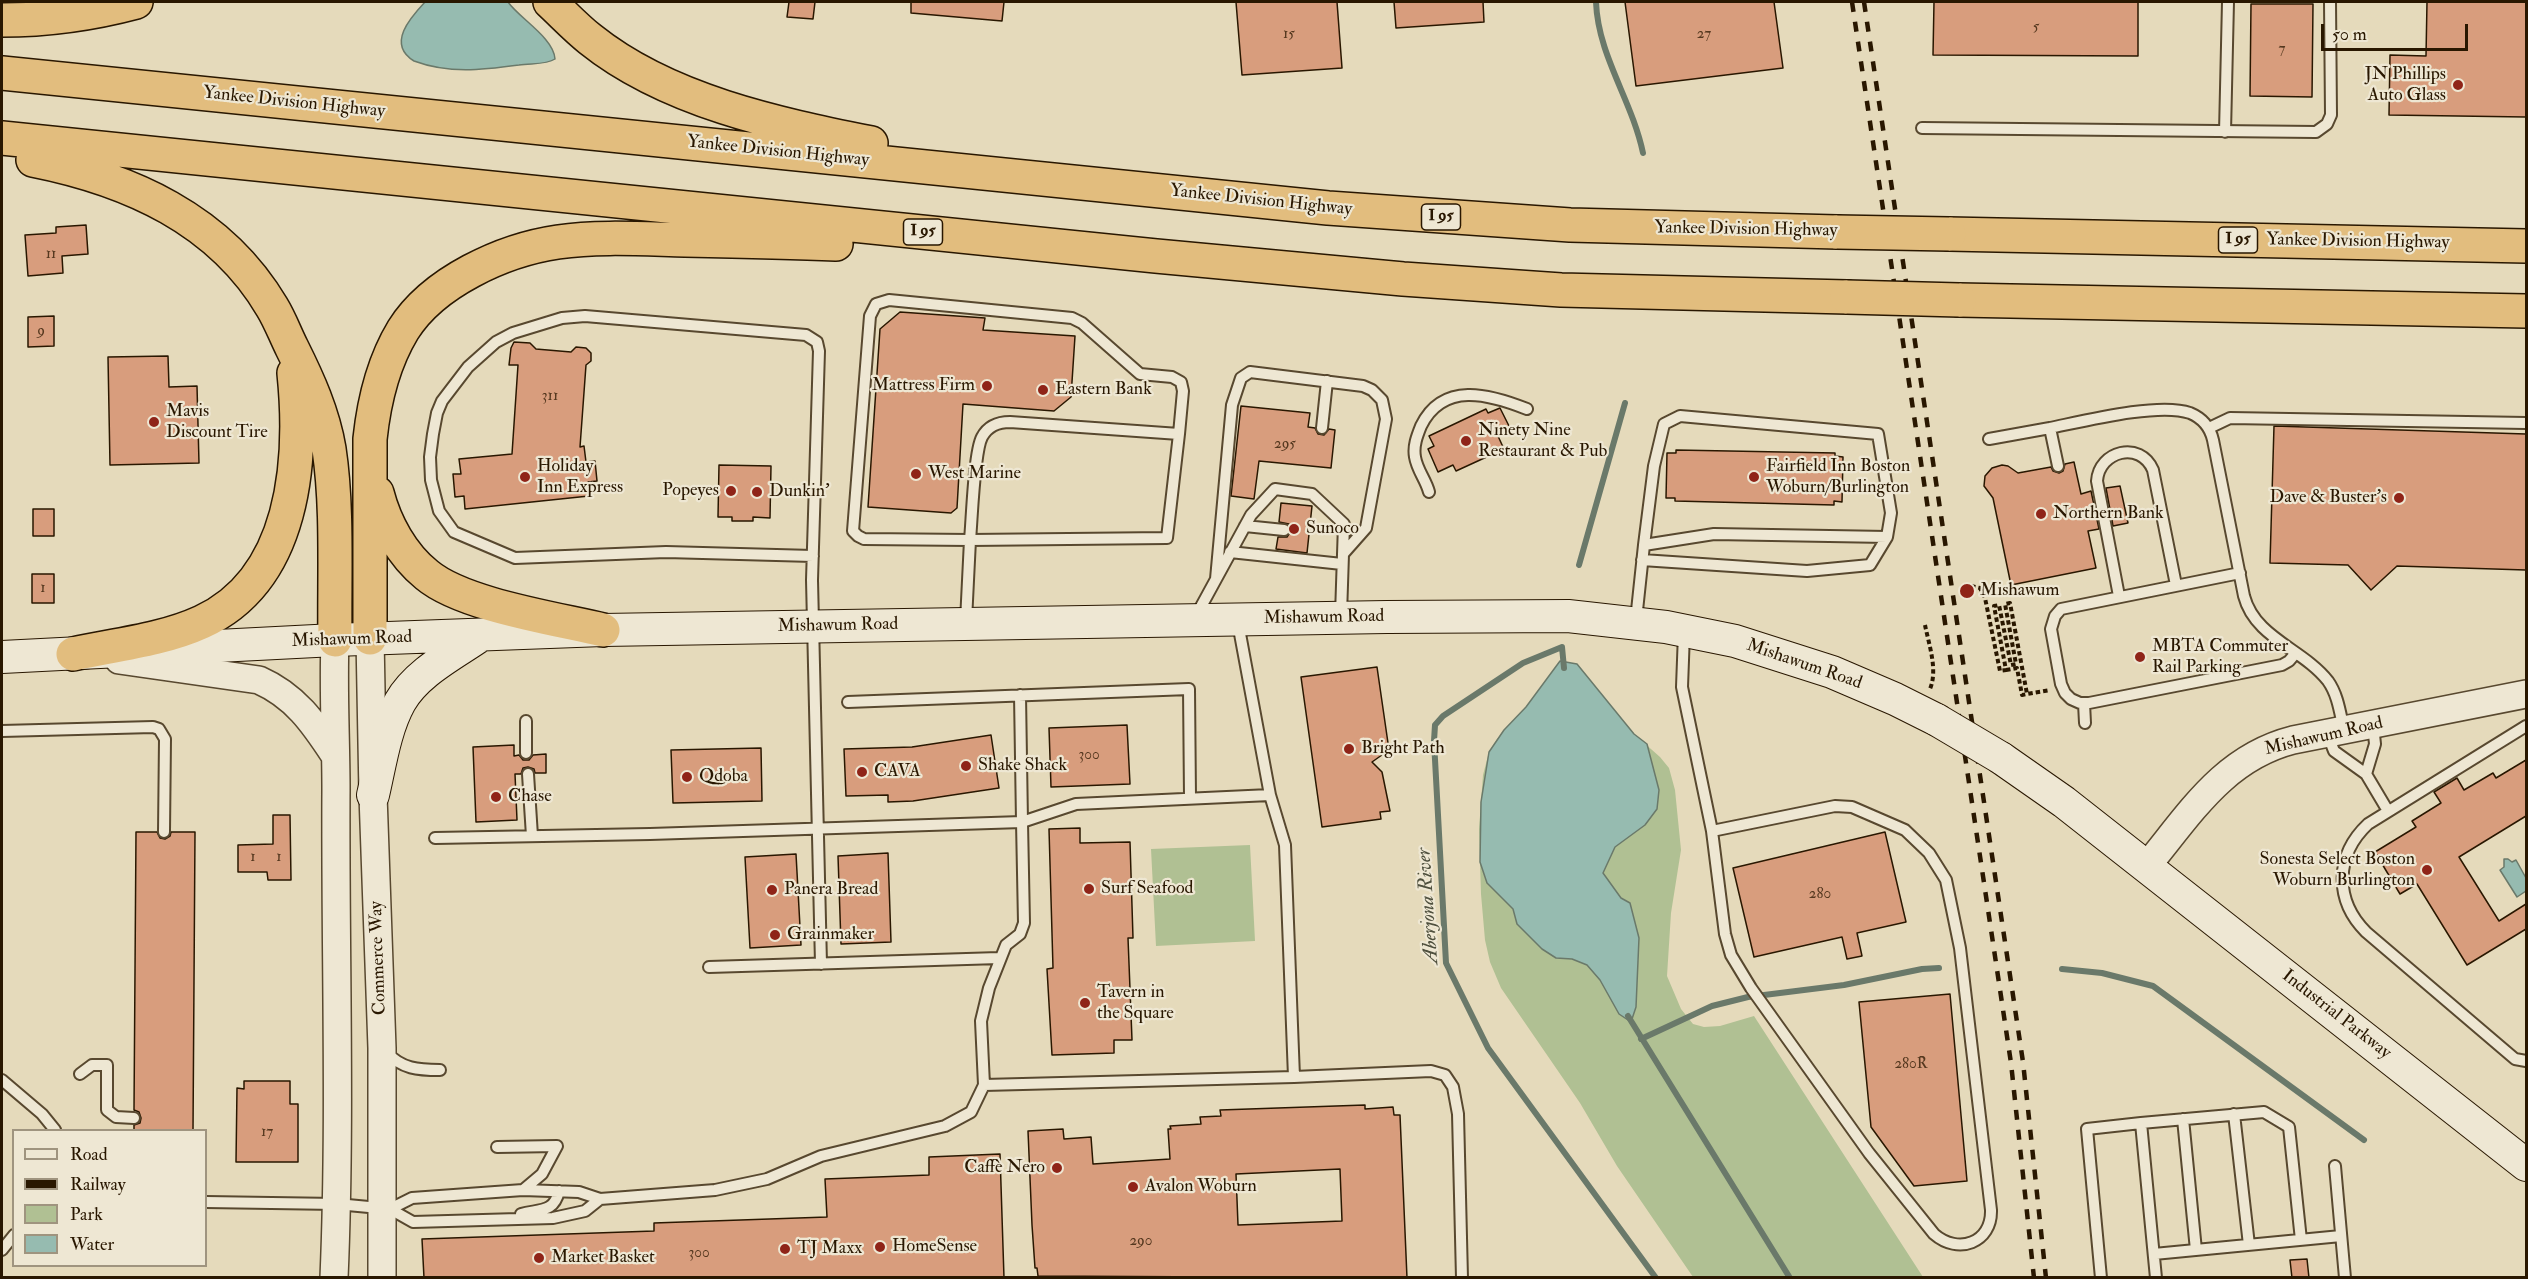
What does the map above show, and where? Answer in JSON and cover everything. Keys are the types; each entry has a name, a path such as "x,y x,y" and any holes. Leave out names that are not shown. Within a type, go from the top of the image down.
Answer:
{"highway":[{"path":"2,20 71,16 136,2"},
{"path":"550,2 591,40 624,62 687,93 726,108 786,125 1046,180"},
{"name":"Yankee Division Highway","path":"2,73 1328,208 1493,221 1837,232 2526,246"},
{"name":"I 95","path":"2,138 1156,256 1403,279 1561,290 2526,311"},
{"path":"2,154 75,168 143,193 183,214 216,239 249,273 272,306 318,406 330,452 333,484 335,640"},
{"path":"370,639 370,439 376,399 385,368 404,329 425,305 453,282 488,262 532,247 577,240 653,239 1156,256"},
{"path":"73,654 158,635 201,622 231,604 257,576 274,548 282,528 295,472 298,428 292,347"},
{"path":"370,463 380,503 390,527 409,556 427,575 460,594 603,630"}],"main road":[{"name":"Mishawum Road","path":"2,657 335,640 603,630 1568,616 1684,630 1735,641 1807,663 1852,680 1929,716 2001,758 2064,802 2146,867"},
{"path":"373,795 393,717 401,700 429,671 481,634"},
{"name":"Industrial Parkway","path":"2146,867 2526,1165"}],"street":[{"name":"Commerce Way","path":"370,639 382,1048 385,1209 382,1278"},
{"path":"334,1278 339,1066 334,859 335,640"},
{"path":"73,654 259,680 280,690 298,705 314,723 335,755"},
{"name":"Mishawum Road","path":"2146,867 2220,779 2238,764 2270,747 2526,694"}],"lane":[{"path":"2225,132 2228,2"},
{"path":"1922,128 2307,134 2316,132 2327,124 2331,111 2330,2"},
{"path":"889,300 1074,319 1140,374 1175,378 1181,382 1183,390 1179,434 1167,538 864,539 854,531 870,316 874,306 879,302 889,300"},
{"path":"813,556 666,552 515,558 454,532 439,511 431,480 430,457 436,413 463,373 496,342 513,333 562,318 585,316 808,336 817,342 819,351 813,556 821,964"},
{"path":"1216,579 1232,409 1241,378 1250,372 1363,386 1372,390 1382,400 1386,414 1366,528 1343,559"},
{"path":"1322,428 1327,381"},
{"path":"1429,492 1417,465 1414,448 1424,420 1435,404 1452,397 1485,396 1498,398 1527,409"},
{"path":"1989,439 2133,412 2179,411 2196,416 2209,429 2213,440 2245,601 2252,615 2262,627 2322,675 2331,686 2337,698 2334,751 2366,774 2388,811"},
{"path":"1635,623 1642,560 1654,466 1664,424 1680,416 1878,434 1891,513 1887,537 1870,565 1807,571 1642,560"},
{"path":"2209,429 2229,418 2526,423"},
{"path":"966,624 970,540 980,443 985,433 994,426 1010,422 1179,434"},
{"path":"2050,428 2058,466"},
{"path":"2119,596 2097,481 2099,470 2104,462 2122,452 2142,456 2152,466 2176,585"},
{"path":"1193,620 1251,515 1275,489 1312,494 1344,524 1341,618"},
{"path":"1245,526 1284,530"},
{"path":"1644,545 1714,534 1887,537"},
{"path":"1230,552 1343,559"},
{"path":"2240,573 2061,609 2051,624 2051,634 2063,688 2072,699 2084,703 2282,665 2295,654"},
{"path":"1238,620 1270,795 1285,845 1294,1077"},
{"path":"1684,630 1682,687 1712,831 1726,941 1731,955 1764,1007 1869,1153 1934,1234 1945,1242 1958,1246 1972,1243 1983,1235 1990,1223 1991,1210 1960,948 1950,890 1936,861 1905,830 1847,806 1835,806 1712,831"},
{"path":"848,702 1189,689 1190,797"},
{"path":"385,1209 412,1198 523,1190 579,1192 600,1199 715,1190 768,1179 821,1156 945,1126 971,1112 984,1085 981,1021 999,958 1006,945 1020,934 1024,923 1020,695"},
{"path":"2084,703 2085,723"},
{"path":"526,721 526,753"},
{"path":"2366,774 2375,744 2373,724"},
{"path":"2526,726 2388,811 2361,831 2346,855 2342,882 2349,910 2366,932 2515,1059 2526,1061"},
{"path":"2,731 159,729 165,739 164,832"},
{"path":"528,774 532,836"},
{"path":"435,838 1022,822 1077,804 1270,795"},
{"path":"709,967 999,958"},
{"path":"382,1048 396,1062 416,1070 440,1070"},
{"path":"80,1074 92,1065 107,1065 107,1110 116,1118 134,1118"},
{"path":"984,1085 1431,1071 1445,1075 1453,1087 1458,1114 1462,1278"},
{"path":"2,1080 42,1114 53,1129"},
{"path":"2101,1278 2086,1129 2264,1112 2289,1127 2301,1240"},
{"path":"2234,1114 2249,1245"},
{"path":"2183,1119 2196,1250"},
{"path":"2141,1123 2156,1278"},
{"path":"497,1147 557,1146 542,1174 523,1190"},
{"path":"2335,1166 2345,1278"},
{"path":"504,1220 551,1207 556,1203 559,1191"},
{"path":"207,1202 337,1204 385,1209 413,1222 553,1218 585,1211 600,1199"},
{"path":"2154,1254 2341,1236"},
{"path":"2,1250 12,1238"}],"path":[{"path":"1971,586 1977,587 1983,594 2000,671 2017,668 2022,695 2063,688"},
{"path":"2006,670 1994,606 1999,605 2011,664 2016,664 2005,604 2010,603 2027,694"},
{"path":"1925,625 1933,660 1929,716"}],"green space":[{"path":"1560,661 1577,664 1634,734 1669,768 1675,790 1681,850 1671,913 1667,976 1681,1009 1693,1024 1704,1027 1720,1026 1754,1016 1923,1277 1693,1277 1617,1166 1580,1103 1501,988 1490,962 1485,940 1481,894 1479,829 1483,775 1489,752 1497,739 1526,707"},
{"path":"1250,845 1255,941 1156,946 1151,849"}],"water":[{"path":"425,2 508,2 549,43 555,59 543,63 466,70 440,68 414,61 406,54 401,39 413,15"},
{"path":"1560,661 1577,664 1634,734 1647,744 1659,790 1657,809 1645,825 1615,847 1603,873 1621,898 1630,903 1639,938 1636,1007 1631,1022 1619,1014 1600,980 1587,965 1572,959 1556,958 1542,949 1517,924 1513,909 1487,883 1480,862 1481,802 1489,752"},
{"path":"2504,859 2512,862 2516,860 2526,878 2526,891 2517,897 2500,870 2504,867"}],"building":[{"path":"789,2 815,2 813,19 787,17"},
{"path":"911,2 1004,2 1002,21 911,13"},
{"path":"1236,2 1337,2 1342,68 1242,75"},
{"path":"1394,2 1483,2 1484,22 1396,28"},
{"path":"1625,2 1774,2 1783,68 1636,86"},
{"path":"1934,2 2138,2 2138,56 1933,55"},
{"name":"JN Phillips Auto Glass","path":"2427,2 2526,2 2526,117 2389,115 2390,55 2426,56"},
{"path":"2251,4 2313,4 2312,97 2250,96"},
{"path":"86,225 88,254 62,256 63,273 28,276 25,235 56,233 56,227"},
{"path":"900,312 985,318 983,330 1075,336 1071,397 1054,411 963,404 957,508 951,513 868,507 880,329"},
{"path":"54,316 54,346 28,347 28,317"},
{"path":"514,342 530,343 536,349 571,352 576,347 586,348 591,353 591,361 586,365 580,447 584,446 586,462 595,461 597,481 588,482 589,496 465,509 464,496 455,497 453,474 461,474 459,459 512,454 518,365 509,365"},
{"path":"168,356 169,387 197,386 199,463 110,465 108,357"},
{"path":"1241,406 1310,413 1308,427 1315,428 1318,434 1324,435 1329,429 1335,430 1331,468 1259,461 1254,499 1231,496"},
{"name":"Ninety Nine Restaurant & Pub","path":"1500,408 1510,428 1497,434 1504,449 1456,471 1453,465 1438,472 1428,449 1434,446 1429,436 1486,409 1488,413"},
{"name":"Dave & Buster's","path":"2274,426 2526,434 2526,570 2397,566 2371,590 2348,565 2270,563"},
{"name":"Fairfield Inn Boston Woburn/Burlington","path":"1676,450 1835,453 1835,456 1843,457 1842,502 1834,501 1834,505 1675,501 1675,498 1666,498 1667,453 1676,453"},
{"name":"Northern Bank","path":"2074,462 2081,494 2091,491 2099,529 2088,531 2096,568 2011,585 1993,498 1984,486 1985,476 1992,468 2002,465 2018,473 2051,467 2053,471 2059,473 2063,471 2065,464"},
{"path":"719,465 771,466 770,518 753,517 753,521 732,521 732,517 718,517"},
{"path":"2120,486 2128,523 2113,526 2106,488"},
{"name":"Sunoco","path":"1281,503 1312,506 1307,553 1276,549 1278,537 1287,537 1291,531 1289,524 1279,522"},
{"path":"33,509 54,509 54,536 33,536"},
{"path":"32,574 54,574 54,603 32,603"},
{"name":"Bright Path","path":"1377,667 1389,750 1372,762 1382,772 1390,811 1380,812 1381,819 1322,827 1301,677"},
{"path":"1127,725 1130,784 1051,787 1049,728"},
{"path":"991,735 999,788 913,801 888,802 888,795 846,796 844,749 912,747"},
{"name":"Chase","path":"514,745 514,756 519,755 523,760 529,760 533,755 546,754 546,773 535,773 534,769 528,767 523,768 521,774 515,774 517,820 476,822 473,747"},
{"path":"761,748 762,801 673,803 671,750"},
{"name":"Sonesta Select Boston Woburn Burlington","path":"2526,760 2526,816 2459,857 2499,921 2526,904 2526,929 2467,965 2417,884 2400,894 2375,852 2416,827 2412,821 2441,803 2434,792 2457,778 2464,790 2493,773 2496,778"},
{"path":"273,815 290,815 291,880 268,880 267,872 238,872 238,845 273,844"},
{"path":"1080,828 1080,843 1130,842 1133,938 1128,938 1132,1040 1114,1040 1114,1053 1052,1055 1047,969 1053,968 1049,829"},
{"path":"136,832 157,832 160,838 165,839 170,836 171,832 195,832 193,1129 134,1129 134,1125 140,1123 141,1118 139,1112 134,1110"},
{"path":"1885,832 1906,922 1857,933 1862,956 1847,959 1842,937 1754,957 1733,868"},
{"path":"888,853 891,942 841,944 838,856"},
{"name":"Panera Bread","path":"796,854 801,945 750,948 745,857"},
{"path":"1950,994 1967,1181 1914,1186 1871,1127 1859,1002"},
{"path":"244,1081 290,1081 290,1104 298,1104 298,1162 236,1162 237,1088 244,1089"},
{"name":"Avalon Woburn","path":"1365,1105 1365,1109 1393,1107 1394,1115 1400,1115 1407,1278 1038,1276 1037,1268 1035,1268 1032,1225 1028,1131 1063,1129 1064,1139 1091,1137 1093,1164 1170,1159 1168,1129 1171,1129 1170,1126 1201,1124 1200,1117 1221,1116 1220,1110","holes":["1340,1169 1342,1221 1238,1225 1236,1174"]},
{"path":"1000,1154 1004,1278 424,1278 422,1239 654,1231 654,1223 827,1217 825,1179 929,1175 929,1157"},
{"path":"2307,1259 2309,1278 2292,1278 2290,1260"}],"waterway":[{"name":"Aberjona River","path":"1596,2 1603,41 1643,153"},
{"name":"Aberjona River","path":"1579,565 1625,403"},
{"name":"Aberjona River","path":"1564,668 1562,647 1523,663 1443,716 1435,725 1446,963 1488,1048 1656,1278"},
{"path":"1641,1039 1712,1006 1748,997 1844,985 1922,969 1939,968"},
{"path":"2062,969 2102,973 2153,986 2364,1140"},
{"path":"1628,1016 1790,1278"}],"railway":[{"path":"1852,2 2011,1063 2034,1278"},
{"path":"1864,2 2023,1062 2046,1278"}],"place":[{"name":"JN Phillips Auto Glass","path":"2458,85"},
{"name":"Mattress Firm","path":"987,386"},
{"name":"Eastern Bank","path":"1043,390"},
{"name":"Mavis Discount Tire","path":"154,422"},
{"name":"Ninety Nine Restaurant & Pub","path":"1466,441"},
{"name":"West Marine","path":"916,474"},
{"name":"Holiday Inn Express","path":"525,477"},
{"name":"Fairfield Inn Boston Woburn/Burlington","path":"1754,477"},
{"name":"Popeyes","path":"731,491"},
{"name":"Dunkin'","path":"757,492"},
{"name":"Dave & Buster's","path":"2399,498"},
{"name":"Northern Bank","path":"2041,514"},
{"name":"Sunoco","path":"1294,529"},
{"name":"Mishawum","path":"1967,591"},
{"name":"MBTA Commuter Rail Parking","path":"2140,657"},
{"name":"Bright Path","path":"1349,749"},
{"name":"Shake Shack","path":"966,766"},
{"name":"CAVA","path":"862,772"},
{"name":"Qdoba","path":"687,777"},
{"name":"Chase","path":"496,797"},
{"name":"Sonesta Select Boston Woburn Burlington","path":"2427,870"},
{"name":"Surf Seafood","path":"1089,889"},
{"name":"Panera Bread","path":"772,890"},
{"name":"Grainmaker","path":"775,935"},
{"name":"Tavern in the Square","path":"1085,1003"},
{"name":"Caffè Nero","path":"1057,1168"},
{"name":"Avalon Woburn","path":"1133,1187"},
{"name":"HomeSense","path":"880,1247"},
{"name":"TJ Maxx","path":"785,1249"},
{"name":"Market Basket","path":"539,1258"}]}
